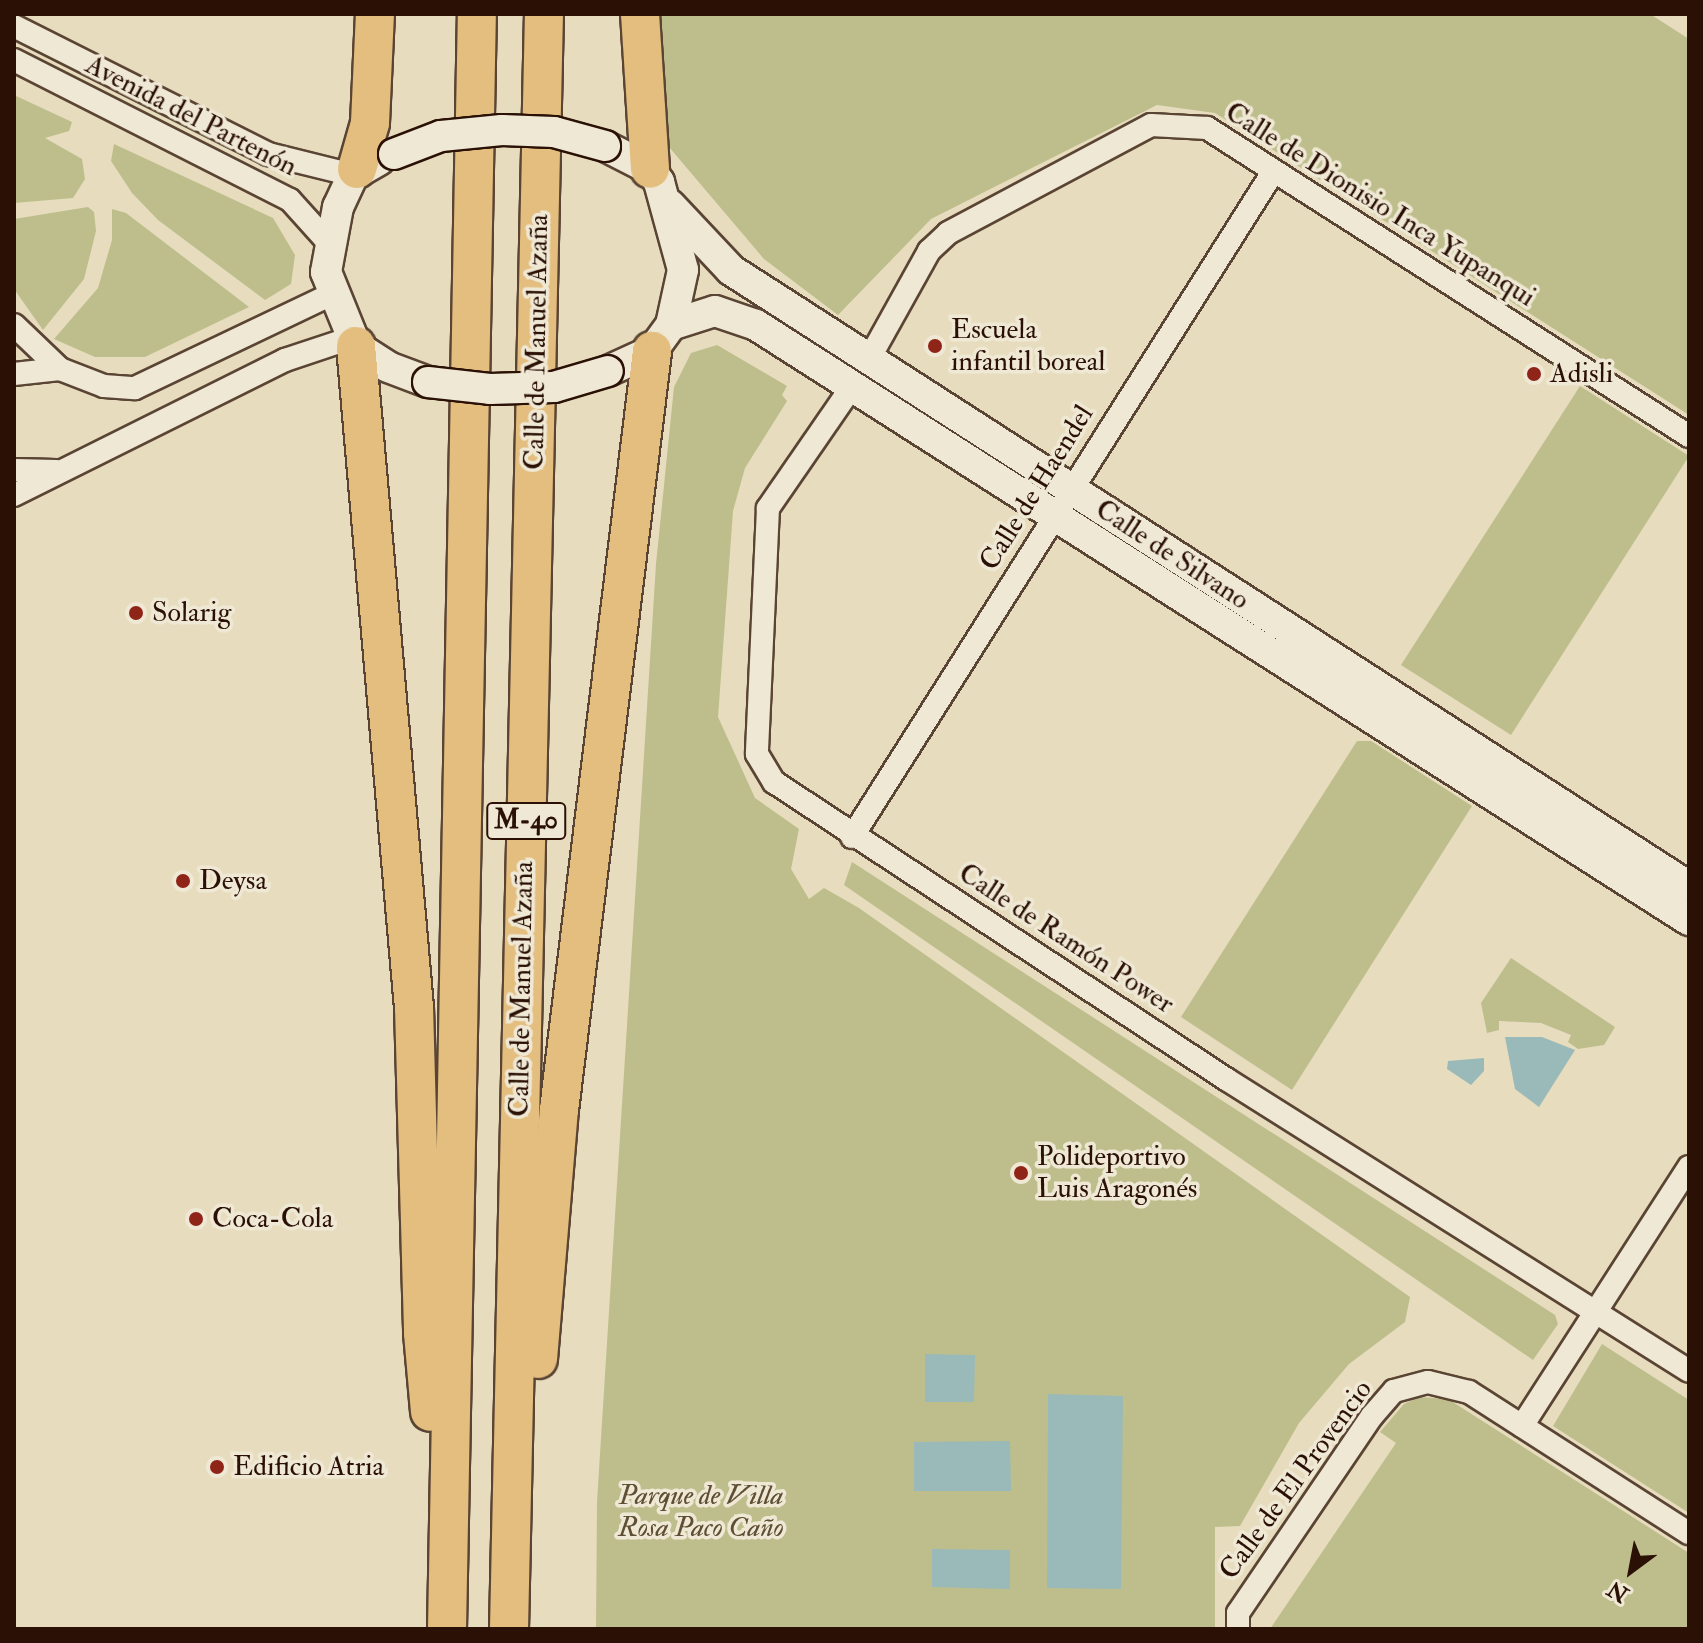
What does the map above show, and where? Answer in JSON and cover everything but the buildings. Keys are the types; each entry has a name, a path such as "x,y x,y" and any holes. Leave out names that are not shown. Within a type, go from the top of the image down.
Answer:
{"highway":[{"path":"355,172 370,123 375,14"},
{"name":"M-40","path":"448,1591 477,14"},
{"name":"Calle de Manuel Azaña","path":"512,1629 544,14"},
{"path":"640,14 650,169"},
{"path":"512,1629 559,1110 662,338"},
{"path":"354,342 414,1007 423,1333 448,1591 445,1629"}],"street":[{"name":"Avenida del Partenón","path":"14,26 268,154 355,172"},
{"name":"Avenida del Partenón","path":"14,60 290,200 328,242"},
{"name":"Calle de Dionisio Inca Yupanqui","path":"869,359 886,332 886,320 938,241 1151,125 1207,128 1689,436"},
{"path":"14,495 285,360 354,342 332,294 326,272 328,242 355,172 441,136 502,130 554,132 605,146 650,169 670,205 683,270 662,338"},
{"name":"Calle de Haendel","path":"852,837 1273,172"},
{"name":"Calle de Silvano","path":"670,205 731,270 1689,887"},
{"path":"14,325 60,369 92,383 135,388 332,294"},
{"name":"Calle de Silvano","path":"354,342 388,367 428,382 490,389 554,387 608,371 715,311 756,325 1689,920"},
{"path":"14,374 60,369"},
{"name":"Calle de Ramón Power","path":"853,385 768,508 757,754 774,782 852,837 1689,1371"},
{"path":"14,470 45,474 71,466"},
{"path":"1522,1426 1689,1167"},
{"name":"Calle de El Provencio","path":"1238,1629 1238,1613 1372,1416 1394,1391 1428,1382 1469,1392 1689,1533"}],"green space":[{"path":"654,14 1650,14 1689,39 1689,415 1215,113 1157,105 931,219 838,315 764,259 669,147"},
{"path":"14,95 72,122 69,131 45,138 82,159 85,179 73,198 14,203"},
{"path":"114,144 273,218 295,255 291,284 265,300 158,220 132,193 111,161"},
{"path":"88,207 94,212 96,231 84,279 43,330 14,289 14,219"},
{"path":"112,209 126,213 249,307 145,357 95,357 54,339 98,288 112,240"},
{"name":"Parque de Villa Rosa Paco Caño","path":"717,345 787,386 782,395 787,401 745,468 733,511 718,717 755,798 799,829 791,869 809,899 824,888 859,908 1410,1297 1405,1322 1349,1364 1299,1423 1240,1526 1215,1527 1215,1629 596,1629 597,1502 656,564 674,387 691,353"},
{"path":"1580,386 1689,456 1511,735 1401,665"},
{"path":"1357,741 1371,741 1472,806 1292,1090 1181,1017"},
{"path":"852,862 1555,1315 1558,1324 1533,1360 844,885"},
{"path":"1511,958 1615,1027 1604,1045 1578,1049 1568,1042 1571,1035 1541,1023 1499,1021 1499,1030 1487,1033 1481,1003"},
{"path":"1602,1344 1689,1400 1689,1513 1553,1426"},
{"path":"1419,1397 1448,1399 1689,1553 1689,1629 1270,1629 1396,1443 1380,1432 1404,1404"}],"water":[{"path":"1505,1037 1542,1037 1575,1050 1539,1107 1515,1089"},
{"path":"1484,1058 1484,1071 1471,1085 1447,1069 1448,1061"},
{"path":"925,1354 975,1355 974,1402 925,1402"},
{"path":"1048,1394 1123,1396 1121,1589 1047,1588"},
{"path":"1010,1441 1011,1491 914,1491 914,1442"},
{"path":"932,1549 1010,1550 1010,1589 932,1587"}],"place":[{"name":"Escuela infantil boreal","path":"935,346"},
{"name":"Adisli","path":"1534,374"},
{"name":"Solarig","path":"136,613"},
{"name":"Deysa","path":"183,881"},
{"name":"Polideportivo Luis Aragonés","path":"1021,1173"},
{"name":"Coca-Cola","path":"196,1219"},
{"name":"Edificio Atria","path":"217,1467"}]}
